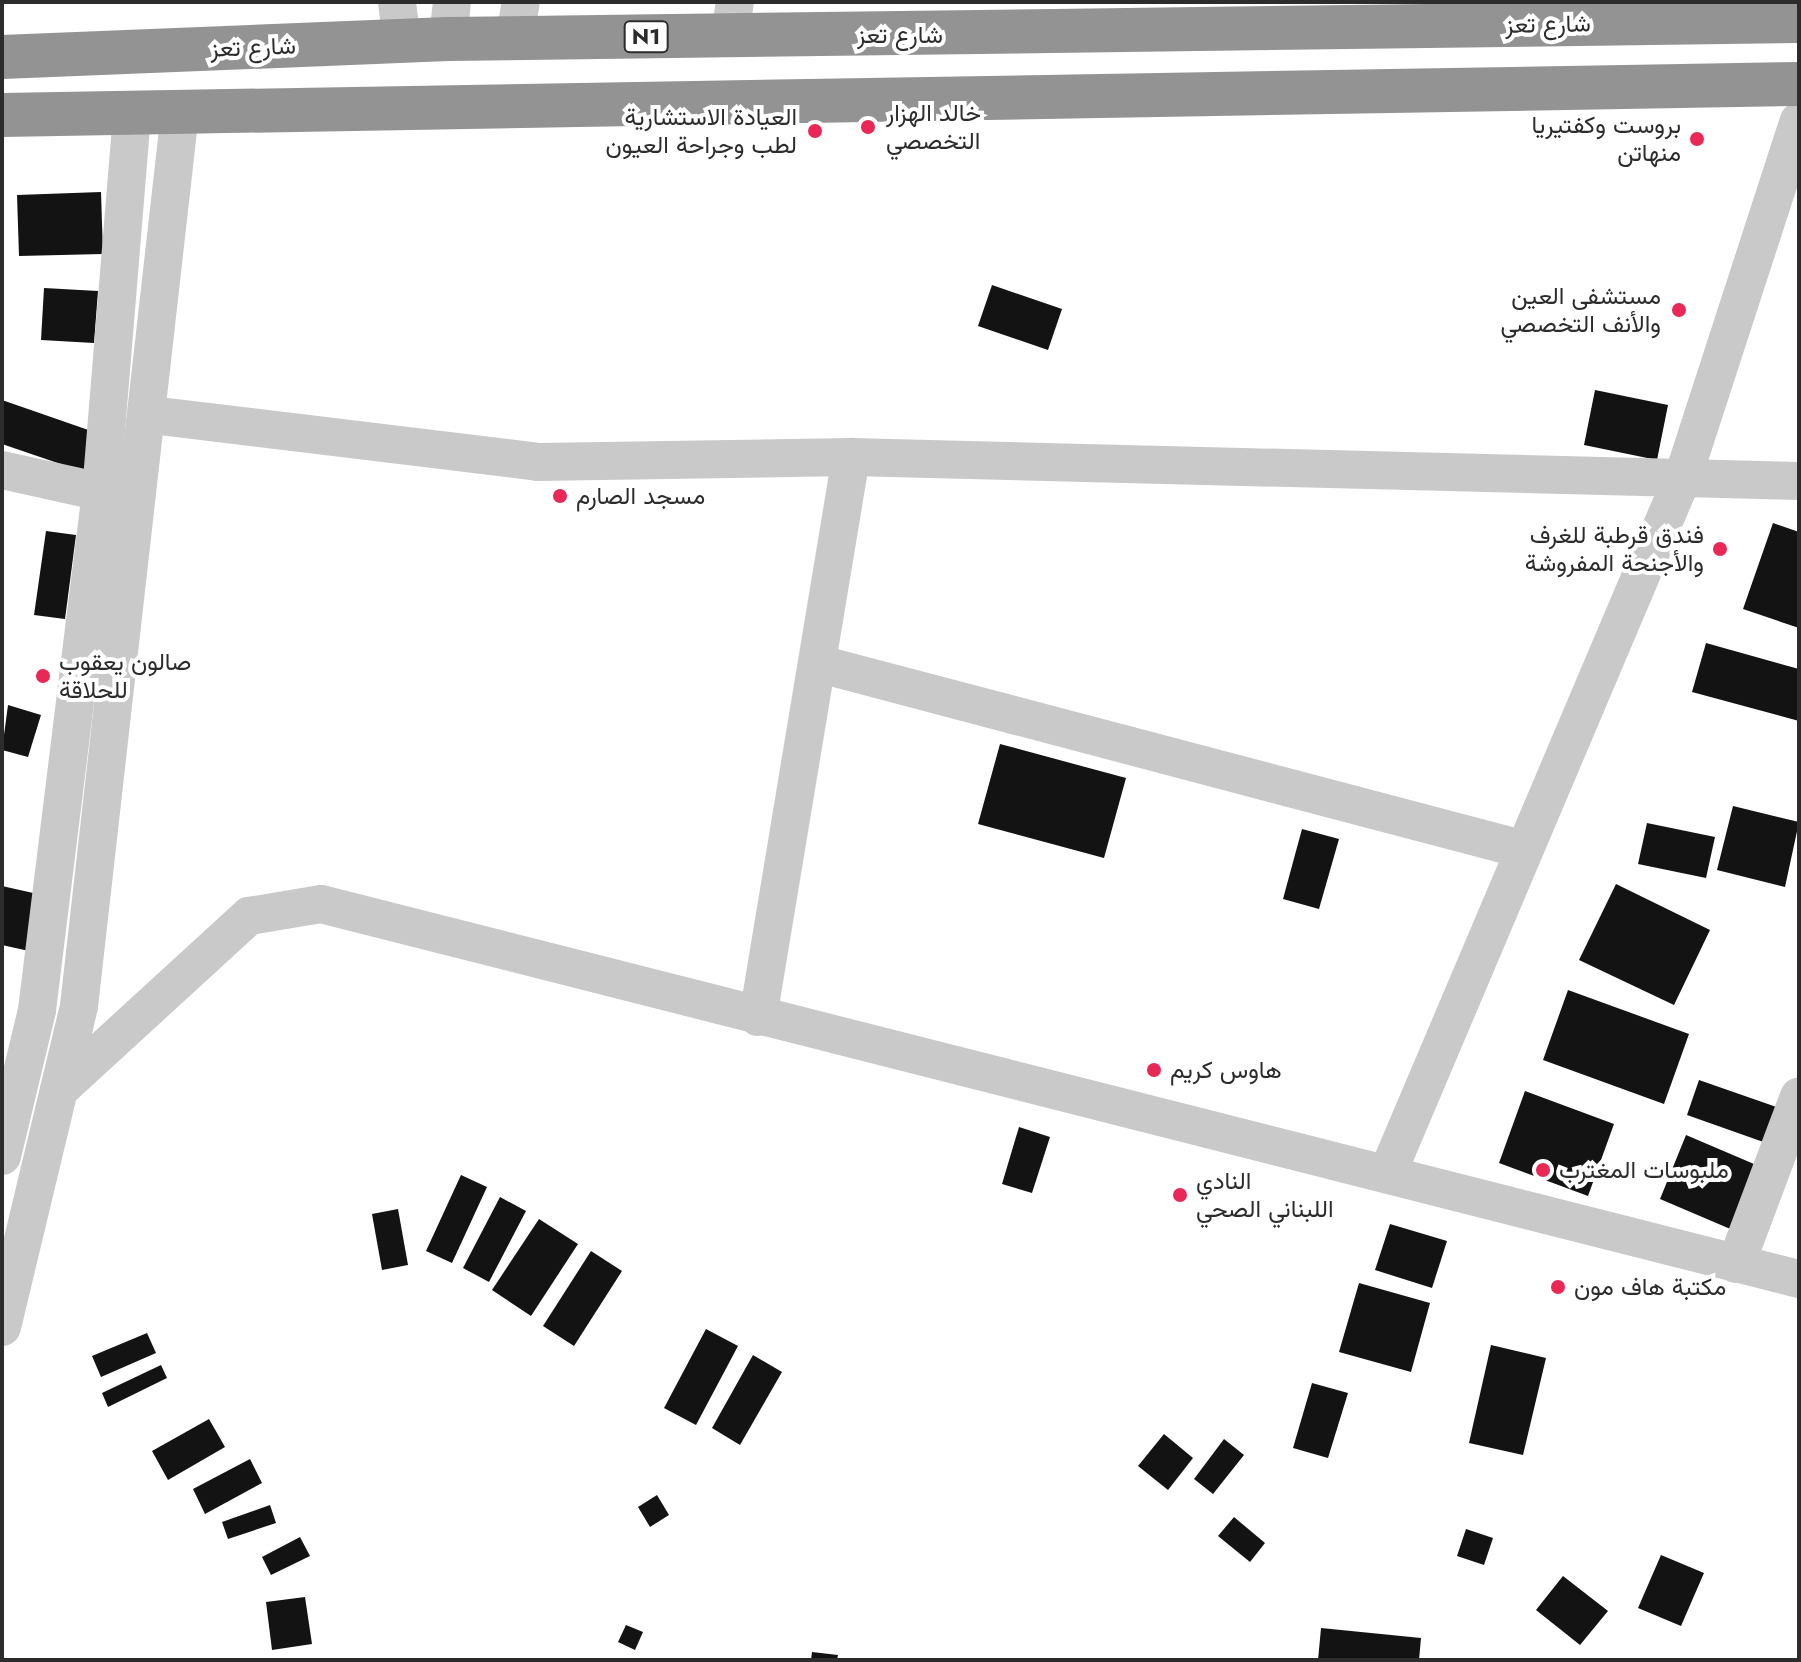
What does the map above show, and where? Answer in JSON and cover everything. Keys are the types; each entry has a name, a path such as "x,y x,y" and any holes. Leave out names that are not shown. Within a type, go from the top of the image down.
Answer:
{"highway":[{"name":"شارع تعز","path":"2,57 399,21 1309,14 1799,21"},
{"path":"2,115 1799,84"}],"street":[{"path":"2,1327 79,1006 151,415 180,112"},
{"path":"2,1156 20,1013 101,492 132,113"},
{"path":"1388,1172 1521,849 1684,474 1799,121"},
{"path":"151,415 538,462 851,457 1684,474 1799,481"},
{"path":"758,1017 820,664 851,457"},
{"path":"4,475 101,492"},
{"path":"820,664 1521,849"},
{"path":"59,1090 220,937 249,916 281,907 321,904 758,1017 1388,1172 1799,1279"},
{"path":"20,1013 79,1006"},
{"path":"1736,1264 1799,1096"}],"building":[{"path":"101,192 103,254 19,256 17,195"},
{"path":"992,285 1062,309 1048,350 978,326"},
{"path":"44,288 98,291 94,343 41,340"},
{"path":"1595,390 1668,405 1657,460 1584,445"},
{"path":"2,400 97,433 84,472 2,444"},
{"path":"1773,523 1799,532 1799,628 1743,609"},
{"path":"46,531 76,535 65,619 34,615"},
{"path":"1706,643 1799,669 1799,721 1692,692"},
{"path":"8,705 41,715 28,757 2,750"},
{"path":"1000,744 1126,778 1104,858 978,824"},
{"path":"1733,806 1799,822 1785,887 1717,870"},
{"path":"1647,823 1715,837 1706,878 1638,864"},
{"path":"1302,829 1339,839 1319,909 1283,899"},
{"path":"1616,884 1710,930 1674,1005 1579,960"},
{"path":"2,886 42,895 29,951 2,945"},
{"path":"1568,990 1689,1034 1664,1104 1543,1060"},
{"path":"1699,1080 1782,1109 1769,1144 1687,1115"},
{"path":"1525,1091 1614,1124 1588,1196 1499,1163"},
{"path":"1019,1127 1050,1137 1032,1193 1002,1184"},
{"path":"1686,1135 1761,1167 1735,1231 1660,1199"},
{"path":"461,1175 487,1187 452,1263 426,1251"},
{"path":"500,1197 526,1211 489,1282 463,1268"},
{"path":"398,1209 408,1265 382,1270 372,1214"},
{"path":"539,1219 578,1244 531,1316 492,1290"},
{"path":"1390,1224 1447,1241 1432,1288 1375,1270"},
{"path":"591,1251 622,1271 574,1346 543,1326"},
{"path":"1359,1283 1430,1303 1411,1372 1339,1352"},
{"path":"706,1329 738,1346 696,1425 664,1408"},
{"path":"147,1333 156,1353 101,1377 92,1356"},
{"path":"1491,1345 1546,1358 1523,1455 1469,1443"},
{"path":"753,1355 782,1372 740,1445 712,1428"},
{"path":"161,1365 167,1378 108,1407 102,1393"},
{"path":"1312,1383 1348,1393 1328,1458 1293,1448"},
{"path":"209,1419 225,1447 168,1480 152,1451"},
{"path":"1164,1434 1193,1458 1168,1490 1138,1466"},
{"path":"1224,1439 1244,1455 1213,1494 1194,1479"},
{"path":"250,1459 262,1483 205,1514 193,1489"},
{"path":"657,1495 669,1515 650,1527 638,1507"},
{"path":"270,1505 276,1523 228,1539 222,1522"},
{"path":"1234,1517 1265,1543 1250,1562 1218,1536"},
{"path":"1466,1529 1493,1538 1484,1565 1457,1556"},
{"path":"300,1537 310,1556 271,1575 262,1557"},
{"path":"1661,1555 1704,1573 1681,1626 1638,1608"},
{"path":"1563,1576 1608,1611 1580,1645 1536,1610"},
{"path":"305,1597 312,1644 272,1650 266,1602"},
{"path":"626,1625 643,1632 635,1650 618,1642"},
{"path":"1321,1628 1421,1638 1419,1660 1318,1660"},
{"path":"812,1652 838,1655 837,1660 811,1660"}],"place":[{"name":"خالد الهزار التخصصي","path":"868,127"},
{"name":"العيادة الاستشارية لطب وجراحة العيون","path":"815,131"},
{"name":"بروست وكفتيريا منهاتن","path":"1697,139"},
{"name":"مستشفى العين والأنف التخصصي","path":"1679,310"},
{"name":"مسجد الصارم","path":"560,496"},
{"name":"فندق قرطبة للغرف والأجنحة المفروشة","path":"1720,549"},
{"name":"صالون يعقوب للحلاقة","path":"43,676"},
{"name":"هاوس كريم","path":"1154,1070"},
{"name":"ملبوسات المغترب","path":"1543,1170"},
{"name":"النادي اللبناني الصحي","path":"1180,1195"},
{"name":"مكتبة هاف مون","path":"1558,1287"}]}
